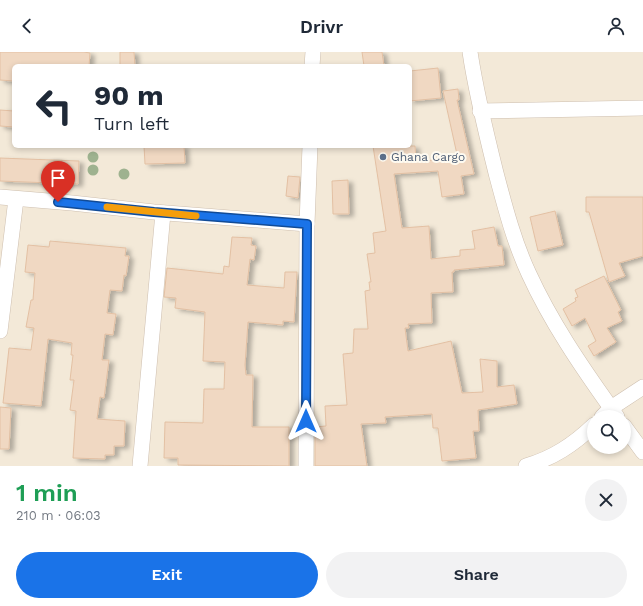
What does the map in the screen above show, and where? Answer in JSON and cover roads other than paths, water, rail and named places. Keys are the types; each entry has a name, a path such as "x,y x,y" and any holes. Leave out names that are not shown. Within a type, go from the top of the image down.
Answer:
{"street":[{"path":"312,64 313,52"},
{"path":"470,52 480,111 508,217 529,273 557,326 608,410"},
{"path":"480,111 643,108"},
{"path":"306,466 307,224 310,148"},
{"path":"0,197 163,213 307,224"},
{"path":"0,331 16,199"},
{"path":"140,466 163,213"},
{"path":"615,410 643,387"},
{"path":"526,466 547,460 569,446 587,430"},
{"path":"631,436 643,452"}],"place":[{"name":"Ghana Cargo","path":"383,157"}]}
